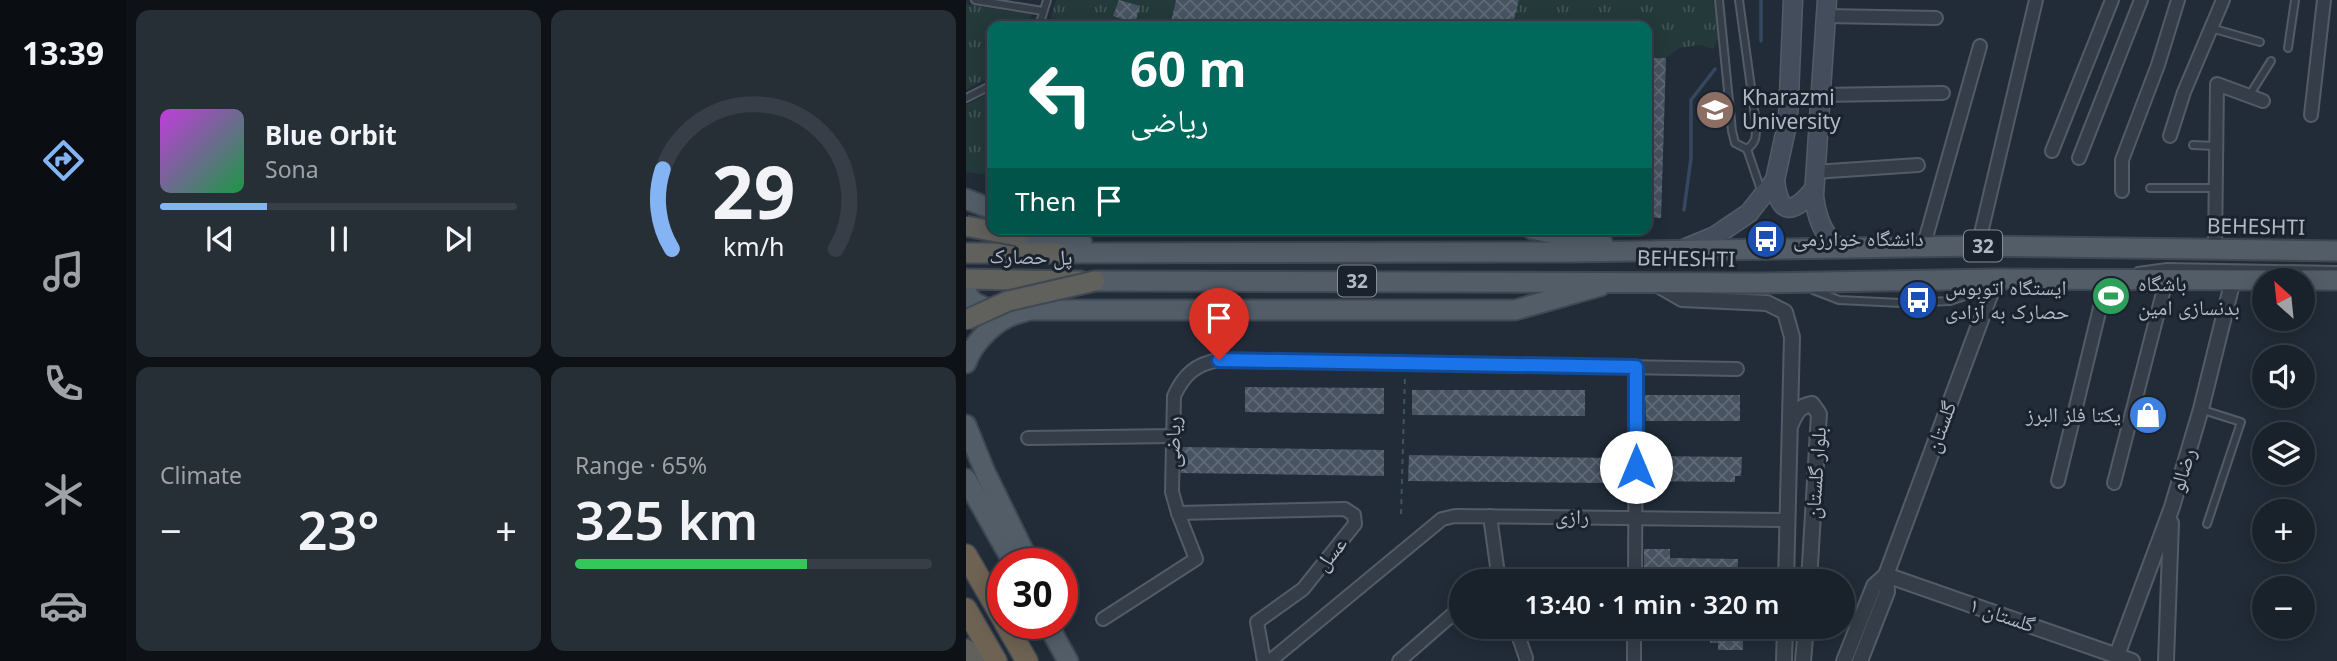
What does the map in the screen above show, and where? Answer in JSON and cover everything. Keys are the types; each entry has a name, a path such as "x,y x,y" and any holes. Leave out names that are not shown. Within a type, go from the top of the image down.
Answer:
{"highway":[{"path":"966,226 987,230"},
{"path":"1013,235 1018,236"},
{"name":"پل حصارک","path":"966,253 1059,253"},
{"name":"پل حصارک","path":"966,279 1095,281"},
{"path":"966,320 1008,300 1095,281"},
{"path":"966,555 987,591"},
{"path":"966,609 996,661"},
{"path":"966,631 986,661"},
{"path":"1014,639 1027,661"},
{"path":"966,649 974,661"}],"main road":[{"path":"1793,0 1788,120 1775,180 1777,198 1784,206 1792,208 1801,204 1814,181"},
{"path":"1827,8 1814,181 1815,211 1822,232 1836,247"},
{"path":"1681,250 1728,228 1749,213 1775,180"},
{"path":"966,199 987,207"},
{"path":"966,240 987,227"},
{"path":"1559,235 1628,250"},
{"path":"1018,236 1146,253"},
{"name":"BEHESHTI","path":"1628,250 1978,246 2337,251"},
{"name":"32","path":"1059,253 1628,250"},
{"name":"BEHESHTI","path":"1095,281 1795,283 1996,279 2252,280"},
{"path":"2315,280 2337,280"},
{"path":"966,363 971,350 992,328 1008,317 1030,310 1515,310 1618,281"},
{"path":"966,292 973,302 983,309 1008,317"},
{"path":"966,425 985,472 1022,548"},
{"path":"966,479 1005,548"},
{"path":"1056,639 1066,656"},
{"path":"1061,639 1066,656"}],"street":[{"path":"1978,246 2036,0"},
{"path":"2052,151 2112,0"},
{"path":"2078,158 2141,0"},
{"path":"2122,191 2122,160 2158,65 2178,0"},
{"path":"2170,135 2184,92 2223,0"},
{"path":"2311,115 2324,0"},
{"path":"1827,8 1936,18"},
{"path":"1923,248 1980,46"},
{"path":"2215,248 2217,84 2263,101"},
{"path":"1821,95 1943,93"},
{"path":"1814,181 1918,165"},
{"name":"گلستان","path":"1860,661 1887,592 1886,575 1996,279"},
{"path":"2058,481 2098,279"},
{"name":"رضالو","path":"2118,655 2172,507 2201,409 2233,280"},
{"name":"بلوار گلستان","path":"1652,281 1682,299 1767,303 1785,312 1792,337 1786,569"},
{"path":"2114,483 2166,281"},
{"name":"ریاضی","path":"1103,619 1196,559 1172,492 1174,396 1185,376 1204,363 1219,360 1737,369"},
{"path":"1635,569 1636,367"},
{"name":"بلوار گلستان","path":"1790,428 1796,411 1804,405 1812,404 1819,414 1810,569"},
{"path":"1028,438 1173,436"},
{"path":"2166,661 2172,507"},
{"name":"عسل","path":"1178,513 1345,509 1354,515 1355,524 1303,589 1257,622 1264,661"},
{"name":"رازی","path":"1270,661 1442,519 1455,516 1490,516 1787,520"},
{"path":"1490,516 1495,569"},
{"name":"گلستان","path":"1844,661 1874,586 1886,575"},
{"name":"گلستان ۱","path":"1886,575 2132,661"},
{"path":"1399,661 1449,617"},
{"path":"1519,639 1526,658"},
{"path":"1634,639 1634,661"},
{"path":"1784,661 1785,639"},
{"path":"1803,661 1805,639"}],"lane":[{"path":"975,0 1043,10"},
{"path":"1040,21 1047,0"},
{"path":"1719,0 1732,131 1735,143 1747,149 1764,197"},
{"path":"1738,0 1756,124 1756,137 1747,149"},
{"path":"2288,48 2295,0"},
{"path":"2211,29 2260,42"},
{"path":"2249,96 2271,61"},
{"path":"966,98 987,88"},
{"path":"2193,145 2217,147"},
{"path":"2150,188 2216,188"},
{"path":"1877,247 1919,253 2337,258"},
{"path":"2098,279 2167,267 2337,270"},
{"path":"2201,409 2241,422 2207,524"}],"path":[{"path":"1401,514 1405,363"}],"green space":[{"path":"1056,0 1176,0 1171,21 1050,21"},
{"path":"1519,0 1713,0 1719,37 1713,49 1700,45 1679,48 1666,58 1652,58 1652,21 1513,21"},
{"path":"966,4 1032,15 1030,21 987,21 987,79 966,90"},
{"path":"987,94 987,174 966,172 966,105"}],"building":[{"path":"1119,0 1140,6 1136,21 1113,16"},
{"path":"1176,0 1519,0 1513,21 1171,21"},
{"path":"1652,58 1666,58 1661,218 1652,217"},
{"path":"1245,387 1384,388 1384,414 1245,412"},
{"path":"1412,390 1585,390 1585,416 1412,415"},
{"path":"1645,395 1740,395 1740,421 1646,421"},
{"path":"1182,447 1384,450 1384,476 1181,473"},
{"path":"1409,455 1613,458 1613,477 1606,477 1606,483 1408,481"},
{"path":"1644,456 1742,457 1741,476 1735,476 1735,482 1644,481"},
{"path":"1644,549 1670,549 1670,558 1738,559 1738,569 1644,569"},
{"path":"1643,639 1743,639 1743,650 1718,650 1718,643 1710,643 1710,640"}],"waterway":[{"path":"1761,0 1761,41"},
{"path":"1684,210 1691,158 1691,100 1715,69"}],"place":[{"name":"Kharazmi University","path":"1715,110"},
{"name":"دانشگاه خوارزمی","path":"1766,239"},
{"name":"باشگاه بدنسازی امین","path":"2111,296"},
{"name":"ایستگاه اتوبوس حصارک به آزادی","path":"1918,300"},
{"name":"یکتا فلز البرز","path":"2148,415"}],"route":[{"path":"1219,360 1636,367 1636,467"}]}
